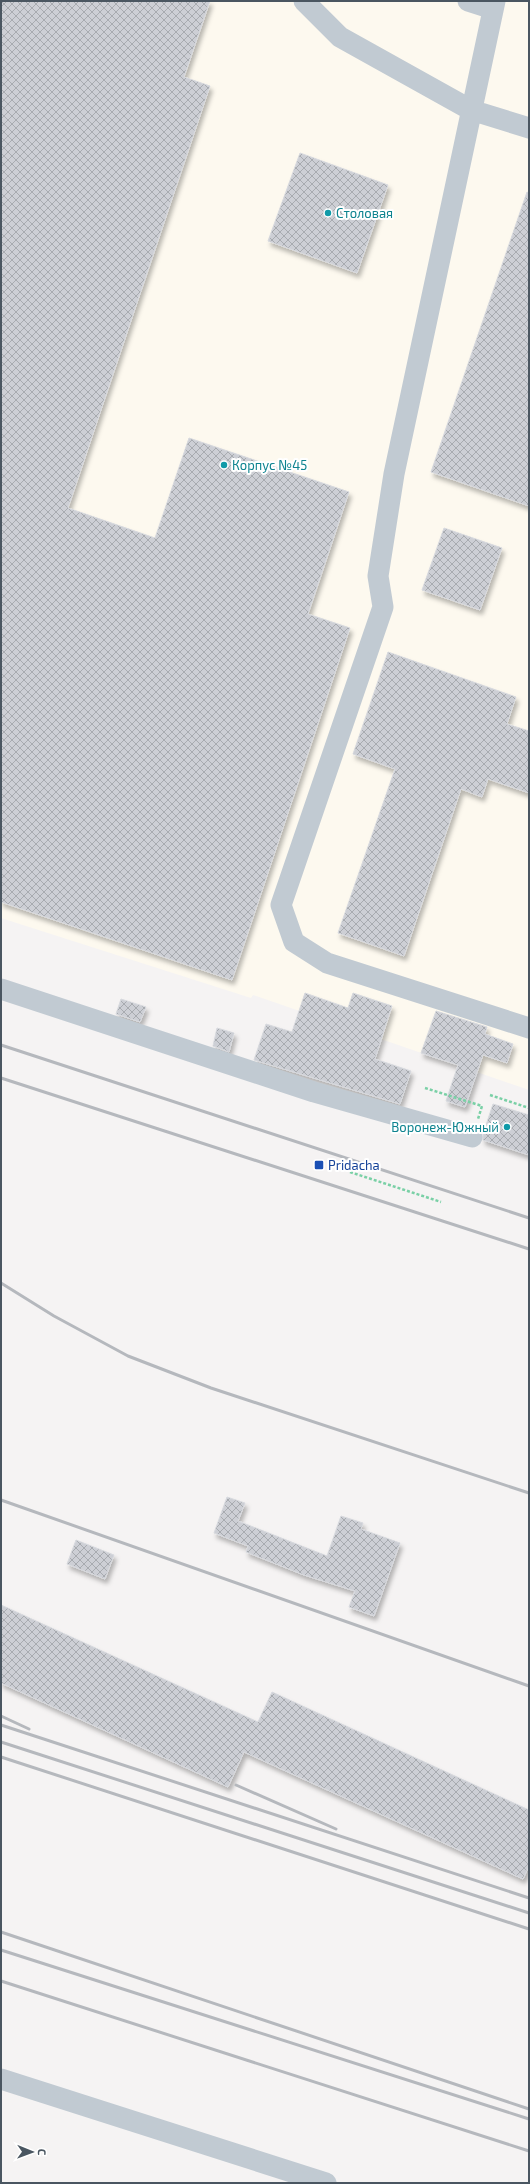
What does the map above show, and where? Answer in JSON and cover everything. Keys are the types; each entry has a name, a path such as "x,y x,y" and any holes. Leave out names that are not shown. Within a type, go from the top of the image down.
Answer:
{"street":[{"path":"304,1 340,37 471,110 529,128"},
{"path":"468,1 494,5 394,474 378,576 383,607 281,905 294,942 327,963 529,1028"},
{"path":"1,989 314,1092 472,1137"},
{"path":"1,2079 326,2183"}],"path":[{"path":"425,1088 476,1104"},
{"path":"490,1095 529,1108"},
{"path":"350,1172 441,1202"}],"shaded area":[{"path":"1,1 529,1 529,1090 253,995 251,998 1,918"}],"building":[{"name":"Корпус №45","path":"1,1 210,1 184,77 210,86 68,508 155,538 189,438 349,492 308,614 350,628 232,980 1,902"},
{"name":"Столовая","path":"300,153 388,185 357,273 268,241"},
{"path":"527,192 529,193 529,506 431,472"},
{"path":"444,528 502,548 480,610 422,590"},
{"path":"388,652 516,697 507,724 529,731 529,793 488,779 482,797 461,789 404,956 338,933 395,769 353,754"},
{"path":"305,993 348,1008 353,993 392,1006 375,1059 411,1071 400,1104 254,1060 266,1024 292,1032"},
{"path":"121,999 146,1007 140,1022 116,1014"},
{"path":"436,1011 487,1027 485,1034 513,1044 507,1063 483,1055 465,1107 446,1101 458,1065 421,1053"},
{"path":"217,1028 234,1033 229,1052 213,1046"},
{"name":"Воронеж-Южный","path":"493,1104 529,1115 529,1155 483,1140 483,1134"},
{"path":"227,1497 245,1503 238,1521 327,1556 341,1516 363,1523 361,1529 400,1543 374,1616 349,1607 355,1591 304,1575 246,1552 248,1546 214,1533"},
{"path":"76,1540 114,1555 105,1579 67,1564"},
{"path":"1,1605 258,1722 272,1692 529,1810 529,1866 523,1879 244,1752 228,1787 1,1683"}],"railway":[{"path":"1,1045 529,1218"},
{"path":"1,1078 529,1249"},
{"path":"1,1283 54,1316 128,1356 211,1388 529,1493"},
{"path":"1,1500 529,1686"},
{"path":"1,1716 29,1729"},
{"path":"1,1725 529,1898"},
{"path":"1,1742 529,1913"},
{"path":"1,1757 529,1929"},
{"path":"236,1785 336,1829"},
{"path":"1,1932 529,2109"},
{"path":"1,1950 529,2119"},
{"path":"1,1981 529,2151"}],"place":[{"name":"Столовая","path":"328,213"},
{"name":"Корпус №45","path":"224,465"},
{"name":"Воронеж-Южный","path":"507,1127"},
{"name":"Pridacha","path":"319,1165"}]}
